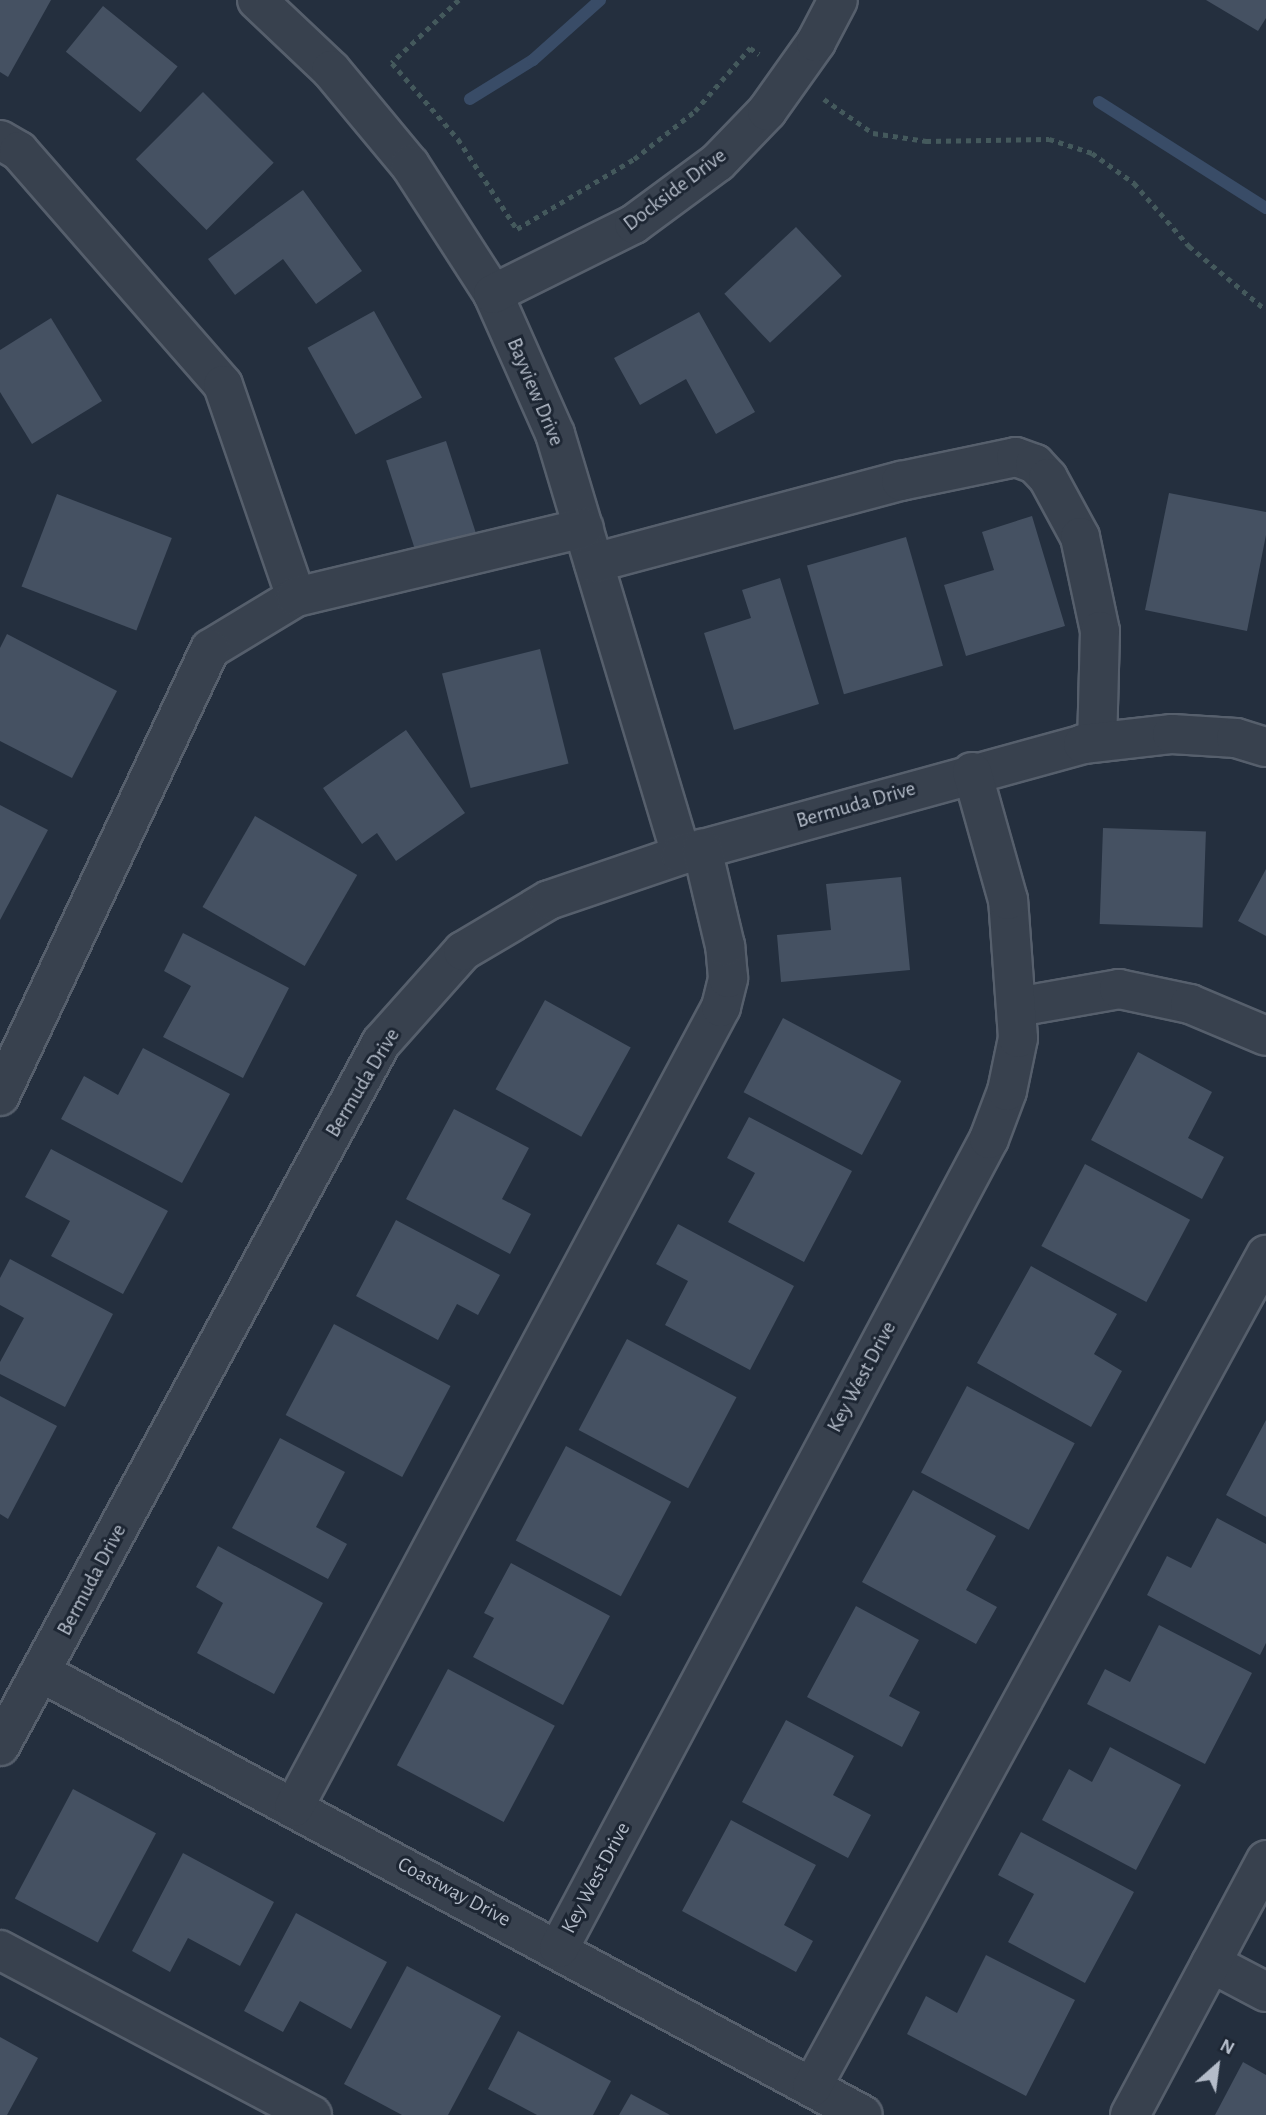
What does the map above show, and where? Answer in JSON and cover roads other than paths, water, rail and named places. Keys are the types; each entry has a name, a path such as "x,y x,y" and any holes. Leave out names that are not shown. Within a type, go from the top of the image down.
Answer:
{"street":[{"name":"Dockside Drive","path":"493,294 634,224 718,162 767,111 816,42 838,0"},
{"name":"Bayview Drive","path":"268,4 331,70 410,165 493,294 555,434 589,546 725,946 728,978 721,1007 294,1807"},
{"path":"0,141 19,152 223,385 296,597"},
{"path":"0,1096 210,649 296,597 589,546 1016,457 1035,464 1048,478 1080,537 1100,631 1097,742"},
{"name":"Bermuda Drive","path":"0,1746 381,1044 463,951 502,925 549,900 692,852 972,772 1097,742 1171,734 1236,738 1266,747"},
{"name":"Key West Drive","path":"559,1948 989,1139 1018,1038 1017,1007 1008,900 972,772"},
{"path":"1017,1007 1119,989 1190,1004 1266,1036"},
{"path":"811,2087 1266,1255"},
{"name":"Coastway Drive","path":"42,1673 559,1948 863,2115"},
{"path":"1130,2115 1266,1860"},
{"path":"0,1950 312,2115"},
{"path":"1211,1964 1266,1993"}],"waterway":[{"path":"470,99 533,60 600,0"},
{"path":"1099,102 1266,208"}]}
